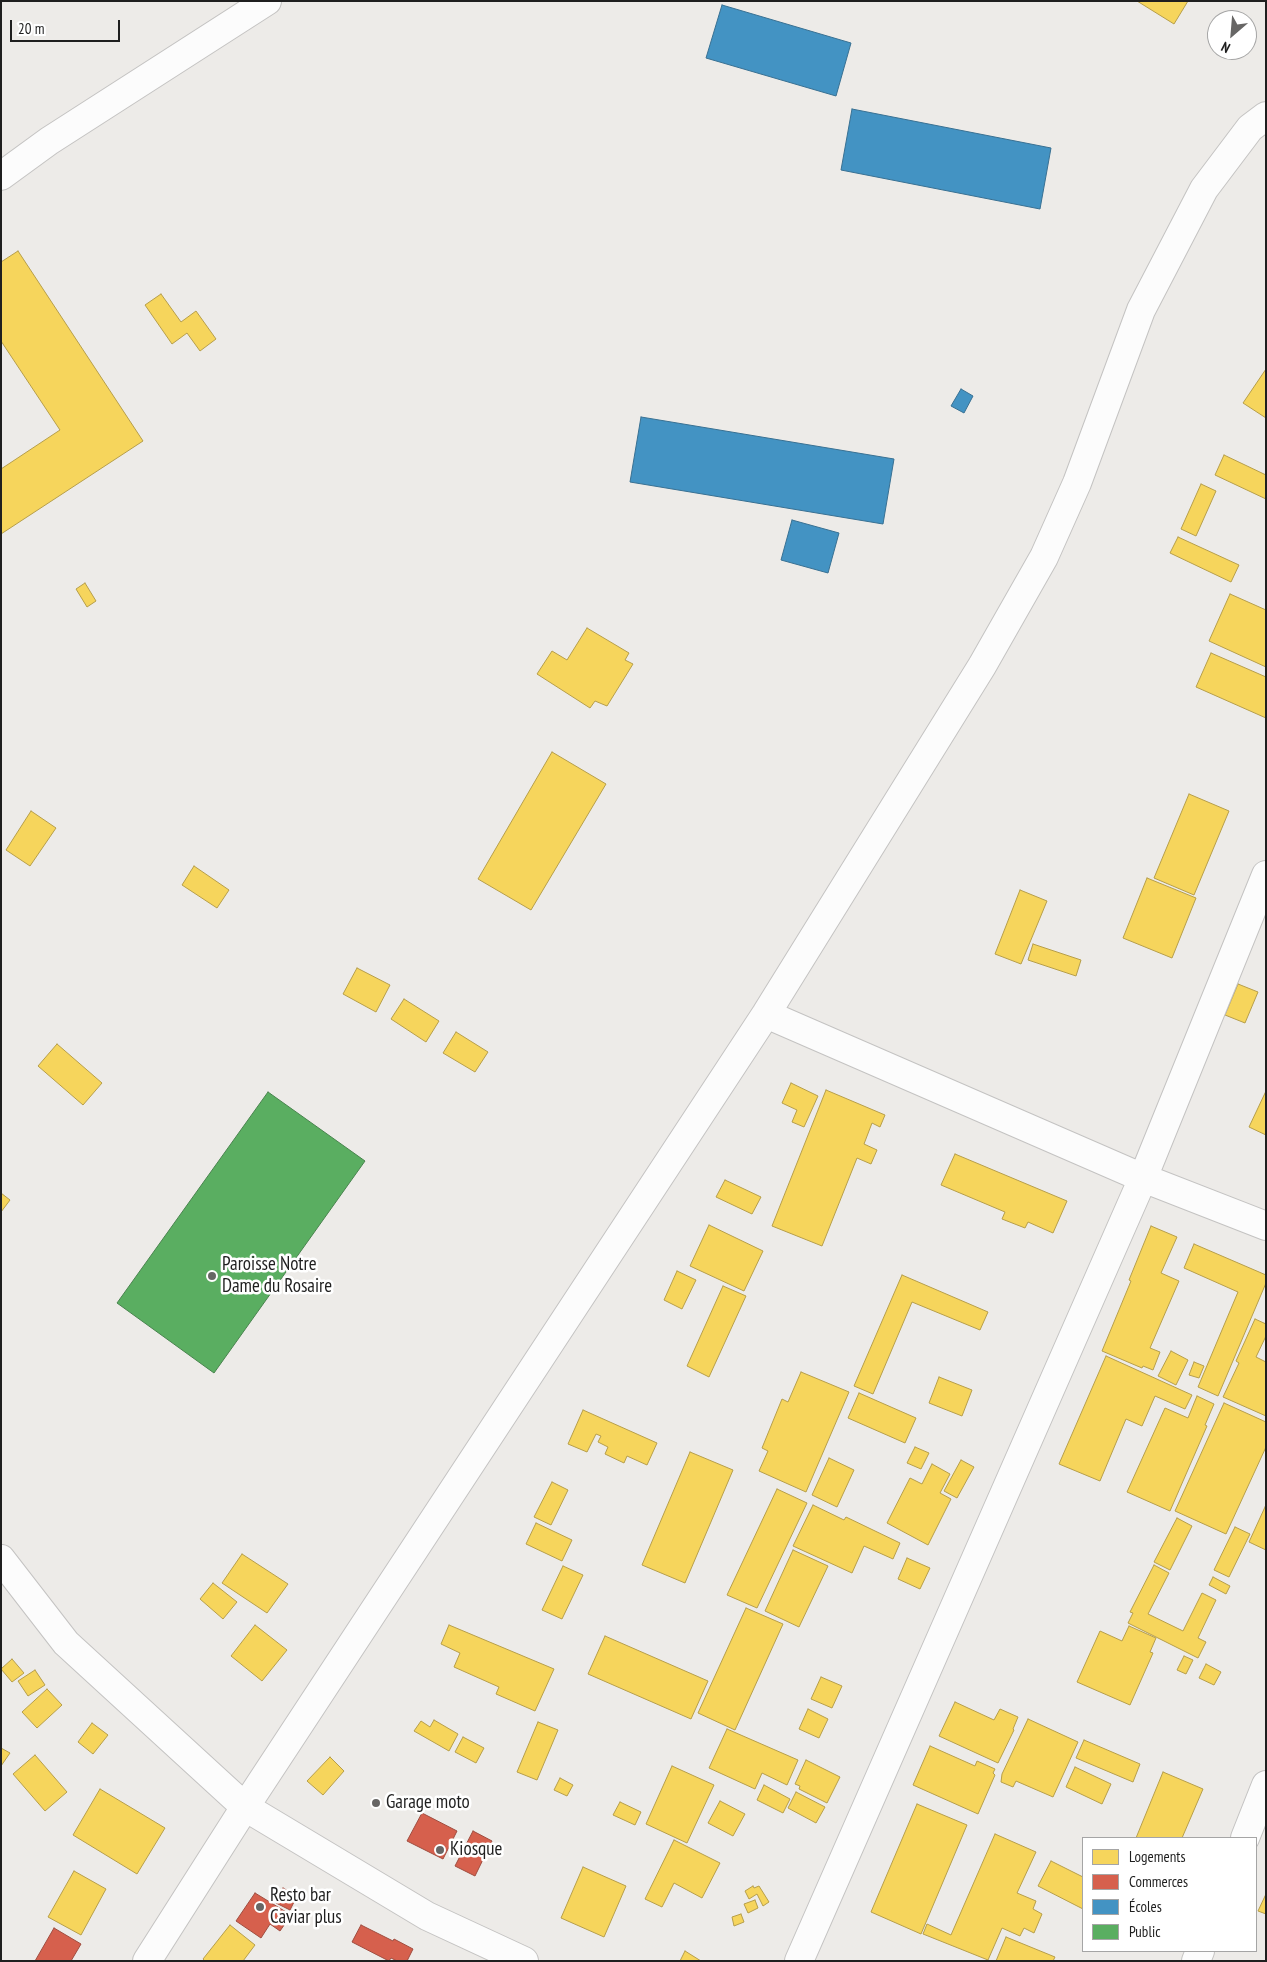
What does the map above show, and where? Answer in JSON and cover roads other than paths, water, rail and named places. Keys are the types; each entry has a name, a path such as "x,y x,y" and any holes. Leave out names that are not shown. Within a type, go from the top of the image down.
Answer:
{"street":[{"path":"1,176 49,141 267,1"},
{"path":"147,1961 245,1807 766,1014 982,666 1044,557 1077,483 1141,310 1204,189 1261,125"},
{"path":"798,1961 1143,1178 1266,875"},
{"path":"766,1014 1143,1178 1266,1226"},
{"path":"1,1559 66,1643 245,1807 427,1916 524,1961"},
{"path":"1245,1837 1266,1785"}],"place":[{"name":"Paroisse Notre Dame du Rosaire","path":"212,1276"},
{"name":"Garage moto","path":"376,1803"},
{"name":"Kiosque","path":"440,1850"},
{"name":"Resto bar Caviar plus","path":"260,1907"}]}
